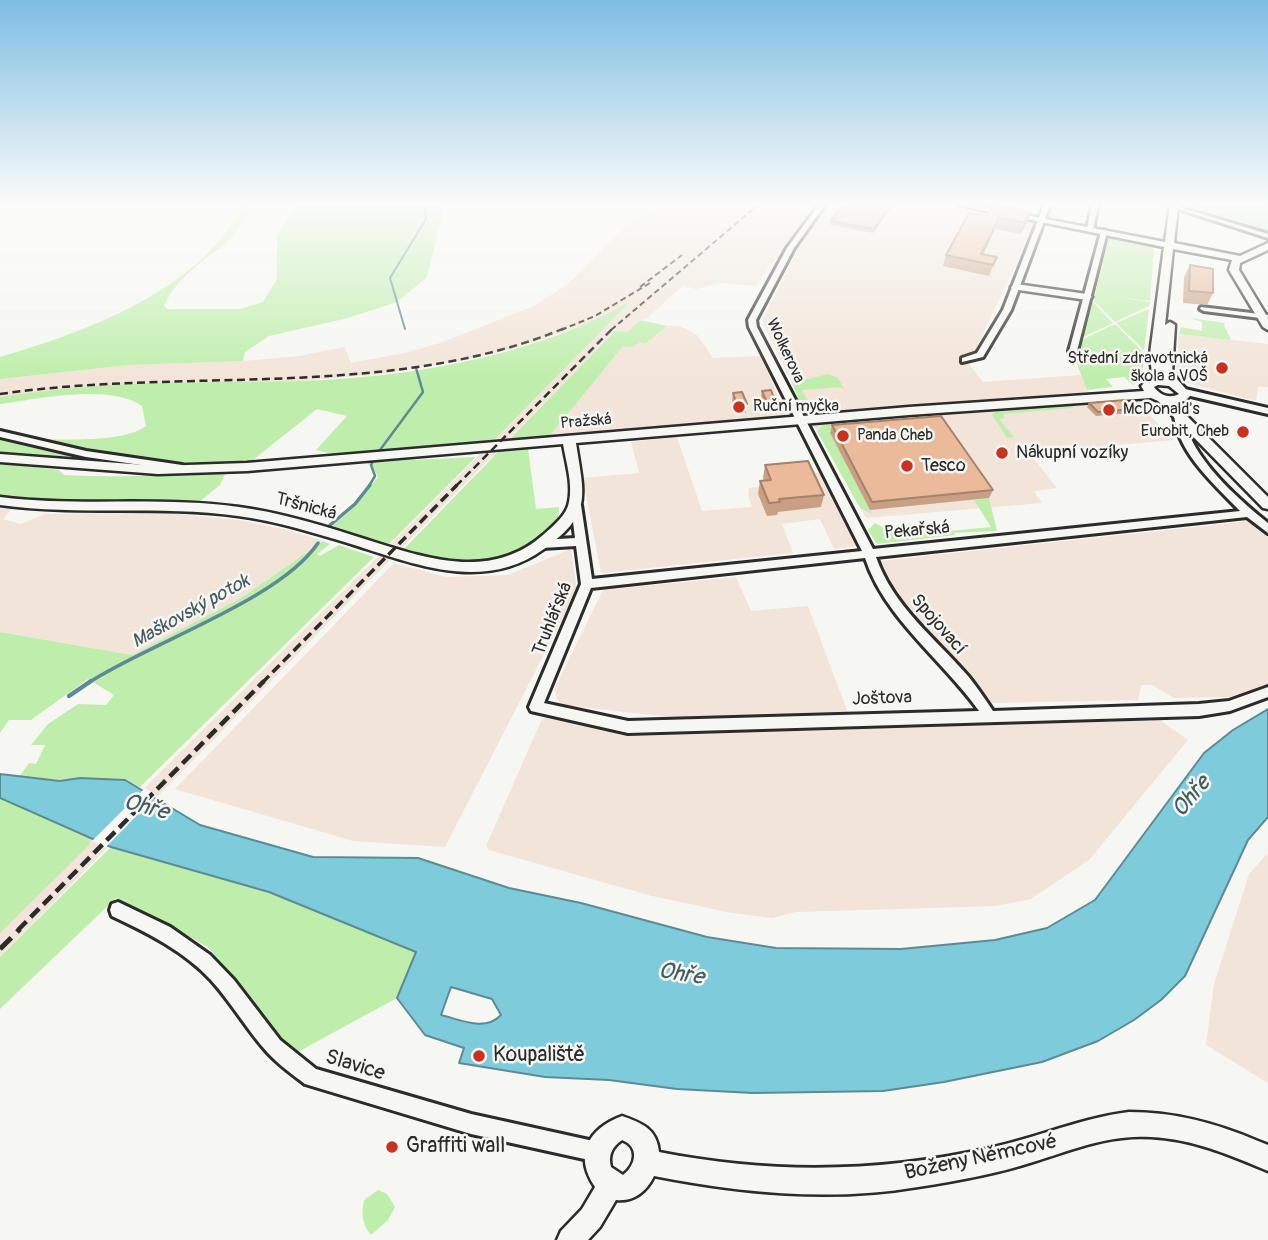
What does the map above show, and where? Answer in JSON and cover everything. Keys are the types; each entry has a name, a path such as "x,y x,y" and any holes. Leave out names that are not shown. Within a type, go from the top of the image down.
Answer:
{"main road":[{"path":"1154,390 1158,376 1156,348 1161,327 1167,263"},
{"path":"1175,263 1166,373 1179,392 1179,407 1268,505"},
{"path":"1235,263 1234,270 1265,317 1268,327"},
{"path":"1016,287 1087,297"},
{"name":"Pražská","path":"0,458 116,468 196,470 569,441 1154,390"},
{"path":"1154,390 1179,392"},
{"path":"1154,390 1179,392"},
{"path":"1154,390 1210,444"},
{"name":"Truhlářská","path":"569,441 576,505"},
{"name":"Tršnická","path":"0,500 67,508 183,506 245,512 297,523 427,562 458,568 482,568 506,563 542,544 559,528 576,505"},
{"name":"Boženy Němcové","path":"647,1162 755,1181 868,1180 963,1167 1108,1127 1143,1125 1200,1131 1229,1140 1268,1158"},
{"path":"627,1129 643,1140 647,1162 643,1174 631,1185 621,1187 611,1184 600,1171 598,1152 608,1133 627,1129"},
{"path":"570,1240 592,1218 611,1184"}],"street":[{"name":"Wolkerova","path":"783,263 752,320 800,421 865,542 868,554"},
{"path":"965,360 975,358 985,349 1007,310 1025,263"},
{"path":"1073,351 1096,263"},
{"path":"1204,309 1265,317"},
{"path":"1179,392 1268,411"},
{"path":"1179,416 1179,426 1195,454 1268,529"},
{"name":"Pražská","path":"0,434 86,454 196,470"},
{"name":"Truhlářská","path":"536,707 587,583 576,505"},
{"name":"Pekařská","path":"587,583 1250,513"},
{"path":"542,544 580,542"},
{"name":"Spojovací","path":"868,554 870,562 905,619 963,680 989,715"},
{"name":"Joštova","path":"536,707 628,727 1199,710 1230,706 1268,692"},
{"name":"Slavice","path":"118,910 171,935 192,950 229,987 269,1044 294,1066 312,1077 471,1124 598,1152"}],"shaded area":[{"path":"589,263 773,263 755,286 720,283 696,289 684,286 688,281 646,319 640,320 627,332 615,331 0,957 0,931 426,509 629,303 591,322 522,346 472,359 381,374 299,381 127,384 0,397 0,379 129,365 299,356 345,347 351,363 440,343 534,306 569,283"},
{"path":"791,263 1016,263 969,364 983,382 1081,375 1087,390 1098,401 1135,400 1174,440 1029,453 1057,488 1034,491 1042,503 866,518 807,414 762,321"},
{"path":"667,326 680,326 697,335 713,358 761,356 787,418 547,439 623,345 640,342 645,344"},
{"name":"Střední zdravotnická škola a VOŠ","path":"1179,334 1268,344 1268,387 1258,387 1256,401 1181,381 1176,375"},
{"path":"677,437 702,511 752,507 749,488 766,486 763,478 820,473 839,513 844,516 860,546 834,549 820,519 782,524 793,553 601,573 583,478 639,473 631,442"},
{"path":"0,507 12,509 3,519 21,524 45,514 168,513 238,520 288,530 323,541 241,598 132,655 0,632"},
{"path":"1250,521 1268,534 1268,685 1231,697 1174,698 1152,685 1141,685 1138,700 992,703 920,631 880,561"},
{"path":"571,549 577,590 445,847 353,841 175,789 394,563 446,577 508,575"},
{"path":"736,577 751,611 808,606 848,713 679,718 563,705 557,699 555,688 603,590"},
{"path":"548,716 632,736 1160,720 1188,740 1089,860 1031,899 995,906 796,912 772,918 732,913 652,896 489,850 486,846 542,719"},
{"path":"1268,853 1268,1083 1206,1045 1214,984 1249,874"}],"green space":[{"path":"201,263 176,286 164,306 167,309 240,309 263,302 277,279 277,263 430,263 427,277 397,302 348,318 269,336 245,352 243,361 129,365 0,379 0,357 93,325 124,311"},
{"path":"1103,263 1153,263 1150,301 1116,297 1150,302 1149,306 1115,322 1091,298 1095,295"},
{"path":"1090,299 1113,323 1079,339"},
{"path":"631,301 489,445 341,456 316,450 347,416 317,409 249,463 161,466 0,455 0,438 98,439 134,432 146,426 142,406 112,395 73,394 0,404 0,397 111,385 324,380 443,366 482,358 559,334"},
{"path":"1149,309 1144,350 1116,323"},
{"path":"1190,318 1225,323 1231,340 1179,334 1181,327 1202,331 1202,322"},
{"path":"640,320 667,326 645,344 640,342 633,347 623,346 547,439 506,443 615,331 627,332"},
{"path":"1115,324 1144,353 1142,379 1133,385 1124,377 1106,379 1113,387 1087,390 1075,359 1078,359 1079,341"},
{"path":"828,374 838,378 844,389 839,387 802,390 807,400 799,400 792,383"},
{"path":"1079,402 1072,408 1003,414 1005,418 999,419 1014,437 1007,438 992,414 1001,409"},
{"path":"868,424 829,431 872,514 860,508 817,431 823,425"},
{"path":"528,449 536,509 559,507 558,525 518,550 484,562 449,561 403,550 500,450"},
{"path":"476,457 387,546 331,527 352,509 378,477 366,462"},
{"path":"0,463 59,470 64,475 84,476 226,472 220,485 199,502 61,504 0,496"},
{"path":"989,498 997,531 954,533 955,535 877,544 868,530 875,523 898,536 991,527 974,500"},
{"path":"323,541 330,544 317,554 320,556 339,545 374,557 139,788 109,779 53,781 19,777 29,763 36,764 45,745 31,745 48,724 78,704 106,705 114,695 88,679 31,720 9,720 0,733 0,632 132,655 241,598"},
{"path":"0,798 92,837 89,845 0,933"},
{"path":"111,847 269,892 416,952 397,998 294,1054 208,947 116,898 0,1009 0,957"},
{"path":"378,1190 387,1194 395,1207 388,1220 371,1235 364,1223 363,1206 364,1200"}],"water":[{"name":"Ohře","path":"1268,709 1268,817 1248,840 1185,976 1161,1000 1098,1041 1042,1062 883,1091 753,1093 677,1089 609,1080 545,1077 459,1063 464,1048 425,1035 397,998 416,952 269,892 111,847 0,798 0,774 60,781 80,778 125,780 200,825 313,857 418,858 509,888 581,903 707,937 776,948 901,949 995,940 1047,928 1095,900 1204,753 1233,730","holes":["451,987 492,999 501,1015 488,1023 472,1023 441,1015"]}],"pier":[{"path":"145,788 157,795 105,848 92,841"}],"building":[{"path":"1190,265 1213,269 1213,293 1189,291"},
{"path":"771,390 776,403 767,403 762,391"},
{"path":"742,392 747,404 737,405 733,393"},
{"path":"1125,400 1134,409 1098,412 1089,403"},
{"name":"Tesco","path":"941,416 993,490 872,502 832,425"},
{"path":"808,461 824,495 779,499 780,502 769,503 760,481 771,480 765,465"}],"waterway":[{"name":"Maškovský potok","path":"399,263 390,278 405,329"},
{"name":"Maškovský potok","path":"377,454 423,392 416,368"},
{"name":"Maškovský potok","path":"369,486 375,476 371,465 373,461"},
{"name":"Maškovský potok","path":"329,526 355,504 370,485"},
{"name":"Maškovský potok","path":"88,683 245,602 300,564 318,543"},
{"name":"Maškovský potok","path":"69,696 88,683"}],"railway":[{"path":"640,287 672,263"},
{"path":"611,330 690,263"},
{"path":"561,330 595,316 650,283"},
{"path":"0,394 70,386 357,374 428,365 498,351 565,328"},
{"path":"456,486 611,330"},
{"path":"262,683 457,485"},
{"path":"18,930 264,681"},
{"path":"0,949 20,929"}],"place":[{"name":"Střední zdravotnická škola a VOŠ","path":"1222,368"},
{"name":"Ruční myčka","path":"739,407"},
{"name":"McDonald's","path":"1109,410"},
{"name":"Eurobit, Cheb","path":"1243,432"},
{"name":"Panda Cheb","path":"843,436"},
{"name":"Nákupní vozíky","path":"1002,453"},
{"name":"Tesco","path":"907,466"},
{"name":"Koupaliště","path":"479,1056"},
{"name":"Graffiti wall","path":"392,1147"}]}
